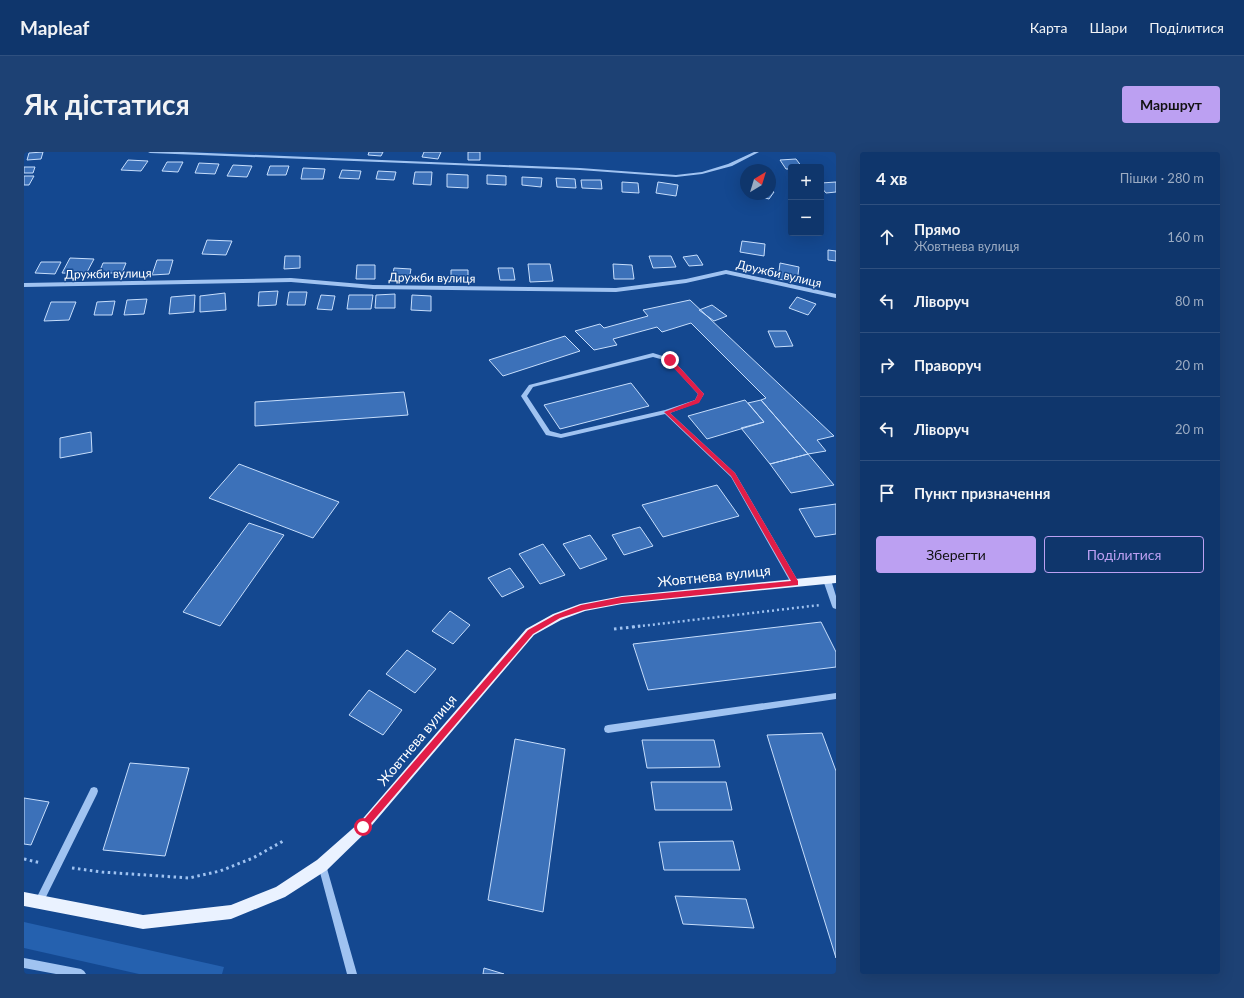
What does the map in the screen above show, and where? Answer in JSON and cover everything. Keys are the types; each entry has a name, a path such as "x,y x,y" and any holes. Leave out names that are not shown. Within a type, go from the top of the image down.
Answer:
{"main road":[{"name":"Жовтнева вулиця","path":"24,899 143,922 231,912 280,892 322,865 363,827 530,632 557,616 584,607 622,600 831,580"}],"street":[{"path":"150,152 580,170 676,176 702,173 730,165 757,152"},
{"name":"Дружби вулиця","path":"24,285 291,280 373,287 616,290 686,281 726,272 836,296"},
{"path":"653,355 670,360 701,394 697,401 666,412 561,436 548,433 524,396 531,386 653,355"},
{"path":"666,412 733,475 795,583"},
{"path":"831,580 835,605"},
{"path":"608,729 836,696"},
{"path":"39,902 94,791"},
{"path":"322,865 352,974"},
{"path":"24,963 81,974"}],"path":[{"path":"614,629 835,605"},
{"path":"24,859 57,866 102,872 189,878 220,871 246,861 285,840"}],"shaded area":[{"path":"24,922 224,967 222,974 139,974 24,948"}],"building":[{"path":"43,152 41,159 27,160 29,153"},
{"path":"369,152 383,152 381,156 368,155"},
{"path":"424,152 441,152 438,159 422,157"},
{"path":"468,152 480,152 480,160 468,160"},
{"path":"796,159 800,164 788,164 788,169 786,169 780,160"},
{"path":"128,160 148,161 141,171 121,170"},
{"path":"167,162 183,162 178,172 162,171"},
{"path":"199,163 219,164 215,174 195,173"},
{"path":"233,165 252,166 247,177 227,176"},
{"path":"270,166 289,166 286,175 267,175"},
{"path":"24,167 35,167 33,173 24,173"},
{"path":"303,168 325,169 323,179 301,179"},
{"path":"342,170 361,171 359,179 339,178"},
{"path":"378,171 396,172 394,180 376,179"},
{"path":"415,172 432,172 431,185 413,184"},
{"path":"447,174 468,175 468,188 447,187"},
{"path":"487,175 506,176 506,185 487,184"},
{"path":"24,176 34,176 29,185 24,185"},
{"path":"522,177 542,178 541,187 522,185"},
{"path":"556,178 575,179 576,188 557,187"},
{"path":"581,180 601,180 602,189 582,188"},
{"path":"622,182 638,183 639,193 622,192"},
{"path":"658,182 678,185 676,196 656,193"},
{"path":"836,182 836,192 826,193 824,191 824,183"},
{"path":"207,240 232,241 226,255 202,254"},
{"path":"742,241 765,244 764,256 740,252"},
{"path":"828,250 836,251 836,261 828,260"},
{"path":"697,255 703,265 689,266 683,257"},
{"path":"285,256 300,256 300,268 284,269"},
{"path":"649,256 671,256 676,267 653,268"},
{"path":"70,258 94,259 86,274 62,273"},
{"path":"157,260 173,260 169,274 152,275"},
{"path":"41,262 61,262 55,274 35,273"},
{"path":"103,263 126,263 122,273 99,273"},
{"path":"780,263 799,267 797,282 778,279"},
{"path":"528,264 550,264 553,281 530,282"},
{"path":"613,264 632,265 634,279 614,279"},
{"path":"357,265 375,265 375,279 356,279"},
{"path":"394,268 411,269 409,280 392,280"},
{"path":"498,268 513,268 515,280 500,280"},
{"path":"451,270 468,270 468,282 451,282"},
{"path":"278,291 276,305 258,306 259,292"},
{"path":"289,292 307,292 305,305 287,305"},
{"path":"225,293 226,310 200,312 200,296"},
{"path":"395,294 395,308 375,308 376,295"},
{"path":"195,295 194,312 169,314 171,297"},
{"path":"321,295 335,296 332,310 317,309"},
{"path":"349,295 373,295 371,309 347,309"},
{"path":"412,295 431,296 431,311 411,310"},
{"path":"797,297 816,304 808,315 789,308"},
{"path":"147,299 144,314 124,315 127,300"},
{"path":"690,300 834,436 817,440 826,451 808,454 761,400 766,398 691,323 662,332 657,327 613,339 617,345 594,350 575,331 600,324 604,328 648,316 643,310"},
{"path":"115,301 112,315 94,315 97,302"},
{"path":"51,302 76,302 69,320 44,321"},
{"path":"712,305 727,316 714,321 699,310"},
{"path":"768,331 786,331 793,346 775,347"},
{"path":"565,336 580,351 503,376 489,360"},
{"path":"631,383 649,406 560,429 544,405"},
{"path":"404,392 408,415 255,426 255,402"},
{"path":"745,400 764,422 707,439 688,416"},
{"path":"761,400 808,454 770,464 741,428 764,422 748,403"},
{"path":"91,432 92,452 60,458 60,438"},
{"path":"808,454 834,485 791,493 770,464"},
{"path":"239,464 339,502 313,538 209,498"},
{"path":"717,485 739,516 663,537 642,505"},
{"path":"836,504 836,534 815,537 799,509"},
{"path":"249,523 284,535 220,626 183,612"},
{"path":"640,527 653,546 624,555 612,535"},
{"path":"590,535 607,559 580,569 563,544"},
{"path":"543,544 565,575 540,584 519,554"},
{"path":"510,568 524,587 502,597 488,578"},
{"path":"450,611 470,625 453,644 432,631"},
{"path":"821,622 836,652 836,667 648,690 633,644"},
{"path":"407,650 436,669 415,693 386,674"},
{"path":"369,690 402,710 383,735 349,715"},
{"path":"822,733 836,771 836,958 767,735"},
{"path":"515,739 565,749 543,912 488,900"},
{"path":"642,740 714,740 720,767 647,768"},
{"path":"130,763 189,768 165,856 103,850"},
{"path":"651,782 726,782 732,810 655,810"},
{"path":"24,798 49,802 31,845 24,844"},
{"path":"733,841 740,870 664,870 659,842"},
{"path":"675,896 746,899 754,928 683,924"},
{"path":"484,968 504,974 483,974"}],"route":[{"path":"363,827 530,632 557,616 584,607 622,600 795,583 733,475 666,412 697,401 701,394 670,360"}]}
